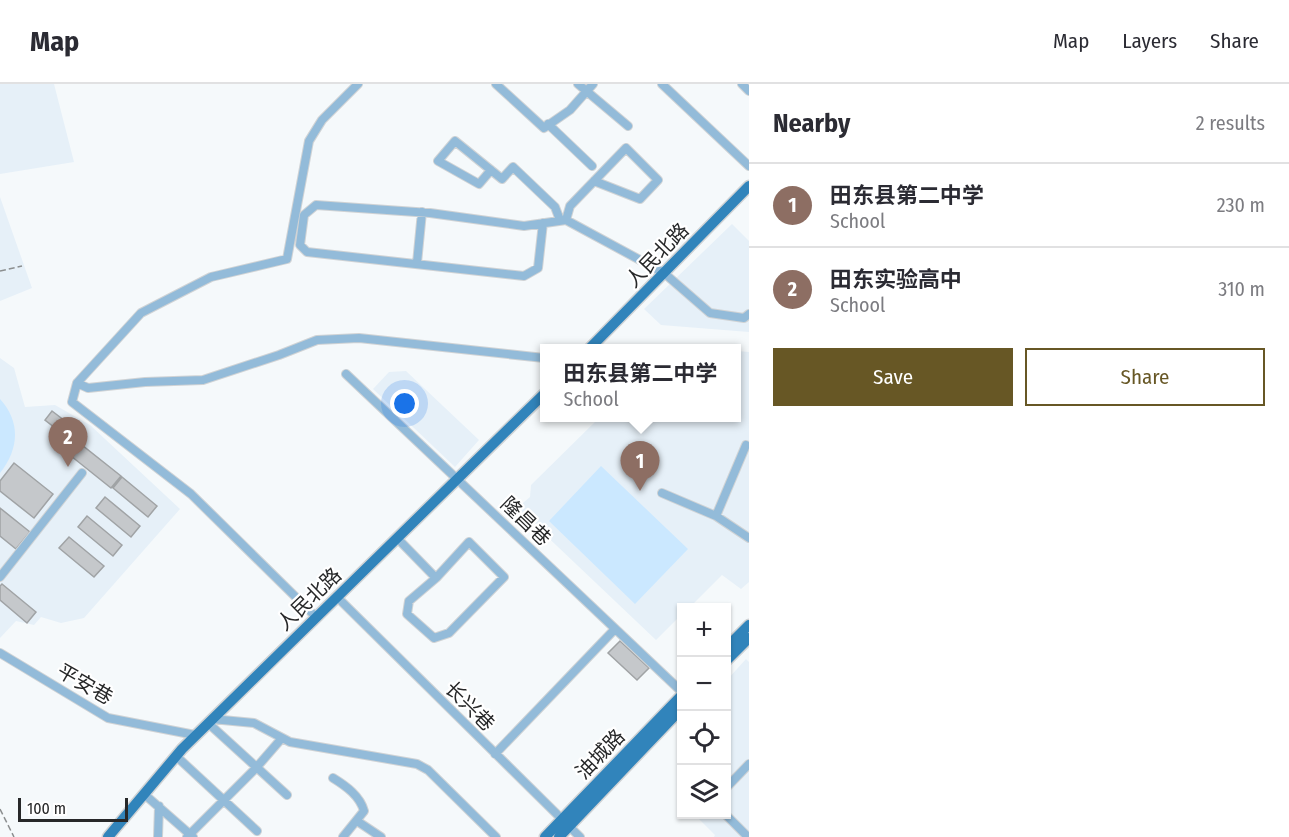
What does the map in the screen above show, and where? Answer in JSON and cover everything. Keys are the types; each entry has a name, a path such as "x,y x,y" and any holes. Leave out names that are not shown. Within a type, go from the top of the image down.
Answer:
{"main road":[{"name":"人民北路","path":"594,344 749,186"},
{"name":"人民北路","path":"108,837 195,735 540,398"},
{"path":"730,657 745,641 749,625"},
{"name":"油城路","path":"559,837 565,824 677,698"},
{"name":"油城路","path":"545,837 565,824 678,711"}],"street":[{"path":"316,617 191,494 72,402 77,383 141,313 211,277 286,259 309,141 322,120 358,84"},
{"path":"496,84 544,128 570,110 593,84"},
{"path":"578,84 628,126"},
{"path":"662,84 749,166"},
{"path":"742,84 749,91"},
{"path":"548,124 592,166"},
{"path":"491,170 479,184 438,161 454,141 491,170 502,179 513,167 555,207 563,220 664,273 710,313 744,318 749,315"},
{"path":"563,220 570,206 594,181 626,148 658,180 640,199 594,181"},
{"path":"543,222 538,268 524,276 417,262 307,252 300,244 304,214 316,205 422,212 524,226 543,222 563,220"},
{"path":"417,262 422,212"},
{"path":"77,383 88,388 145,382 203,381 317,340 359,338 540,358"},
{"name":"隆昌巷","path":"346,374 458,478 677,690"},
{"path":"716,516 746,445"},
{"path":"0,577 82,473"},
{"path":"662,493 716,516 749,537"},
{"path":"397,538 436,578"},
{"path":"469,542 504,577 449,633 434,638 407,614 409,601 436,578 469,542"},
{"name":"长兴巷","path":"337,597 580,837"},
{"path":"495,754 615,629"},
{"name":"平安巷","path":"0,653 108,718 195,735"},
{"path":"210,721 254,723 290,742 417,764 428,770 496,837"},
{"path":"210,721 286,795"},
{"path":"144,794 190,836 282,738"},
{"path":"176,756 257,831"},
{"path":"731,783 749,764"},
{"path":"333,778 347,787 362,802 364,811 343,837"},
{"path":"158,837 159,806"},
{"path":"730,819 748,837"},
{"path":"357,821 381,837"}],"path":[{"path":"0,271 22,266"},
{"path":"0,809 14,837"}],"shaded area":[{"path":"0,84 54,84 74,162 0,174"},
{"path":"0,197 32,288 0,301"},
{"path":"732,224 749,241 749,332 661,325 644,309"},
{"path":"741,351 749,352 749,582 741,589 722,575 694,603 677,603 677,619 656,640 517,508 530,497 531,485 595,422 741,422"},
{"path":"0,358 14,368 25,407 55,405 90,425 180,509 84,618 61,623 41,617 34,625 16,621 0,638"},
{"path":"406,371 479,440 455,467 373,389 389,372"},
{"path":"0,399 12,417 15,436 11,455 0,473"},
{"path":"601,466 688,549 635,604 549,521"},
{"path":"746,659 749,662 749,837 714,837 715,835 699,819 731,819 731,676"}],"building":[{"path":"52,411 82,434 77,441 121,476 111,488 56,444 64,435 45,420"},
{"path":"14,463 53,494 34,518 0,491 0,481"},
{"path":"122,477 157,506 148,517 113,488"},
{"path":"105,497 140,526 131,537 96,508"},
{"path":"0,508 30,532 16,549 0,536"},
{"path":"87,516 122,545 113,556 78,527"},
{"path":"69,537 104,566 94,577 59,548"},
{"path":"2,584 36,612 27,623 0,600"},
{"path":"620,641 649,668 637,680 608,653"}],"place":[{"name":"田东实验高中","path":"68,467"},
{"name":"田东县第二中学","path":"640,491"}]}
